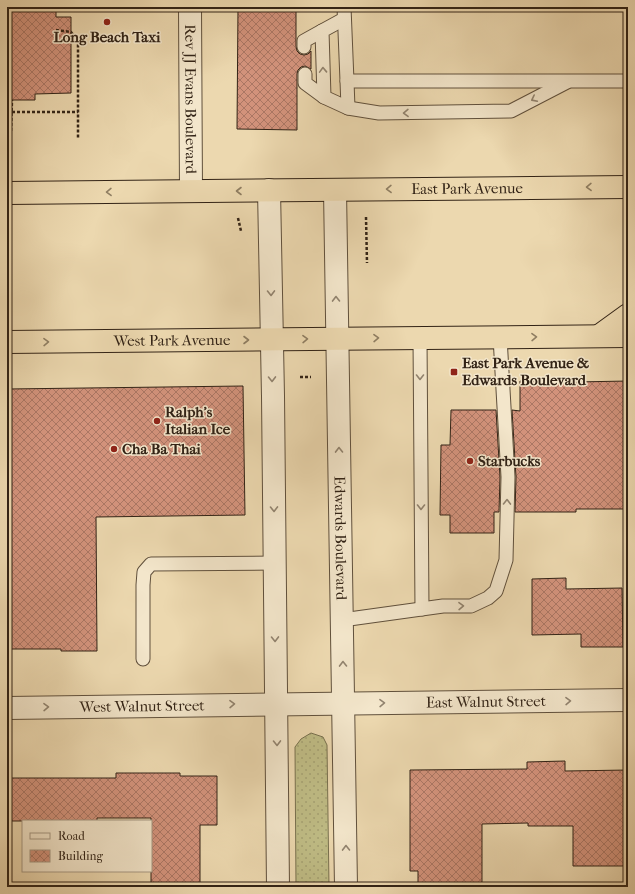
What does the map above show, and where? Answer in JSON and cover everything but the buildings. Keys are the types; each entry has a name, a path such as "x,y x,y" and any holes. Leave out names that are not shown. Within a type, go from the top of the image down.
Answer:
{"highway":[{"name":"East Park Avenue","path":"269,190 628,187"},
{"path":"7,193 269,190"},
{"path":"599,336 628,315"},
{"path":"337,338 628,336"},
{"name":"West Park Avenue","path":"7,342 272,340 337,338"}],"street":[{"name":"Rev JJ Evans Boulevard","path":"190,7 191,191"},
{"path":"269,190 278,887"},
{"name":"Edwards Boulevard","path":"335,190 346,887"},
{"name":"East Walnut Street","path":"276,704 628,700"},
{"name":"West Walnut Street","path":"7,708 276,704"}],"lane":[{"path":"304,47 304,41 322,31 344,13"},
{"path":"344,13 348,108"},
{"path":"322,31 324,96"},
{"path":"305,74 305,83 324,96 348,108 379,113 511,111 568,81"},
{"path":"347,81 628,81"},
{"path":"342,620 443,606 470,606 488,598 496,591 506,560 508,477 500,337"},
{"path":"420,338 422,609"},
{"path":"143,658 144,572 151,564 275,563"}],"path":[{"path":"56,30 71,32 78,41 78,139"},
{"path":"11,131 12,100"},
{"path":"12,112 78,112"},
{"path":"366,215 367,263"},
{"path":"238,217 241,231"}],"shaded area":[{"path":"311,733 323,737 327,745 329,887 296,887 295,747 301,739"}],"place":[{"name":"Long Beach Taxi","path":"107,22"},
{"name":"East Park Avenue & Edwards Boulevard","path":"454,372"},
{"name":"Ralph's Italian Ice","path":"157,421"},
{"name":"Cha Ba Thai","path":"114,449"},
{"name":"Starbucks","path":"470,461"}]}
